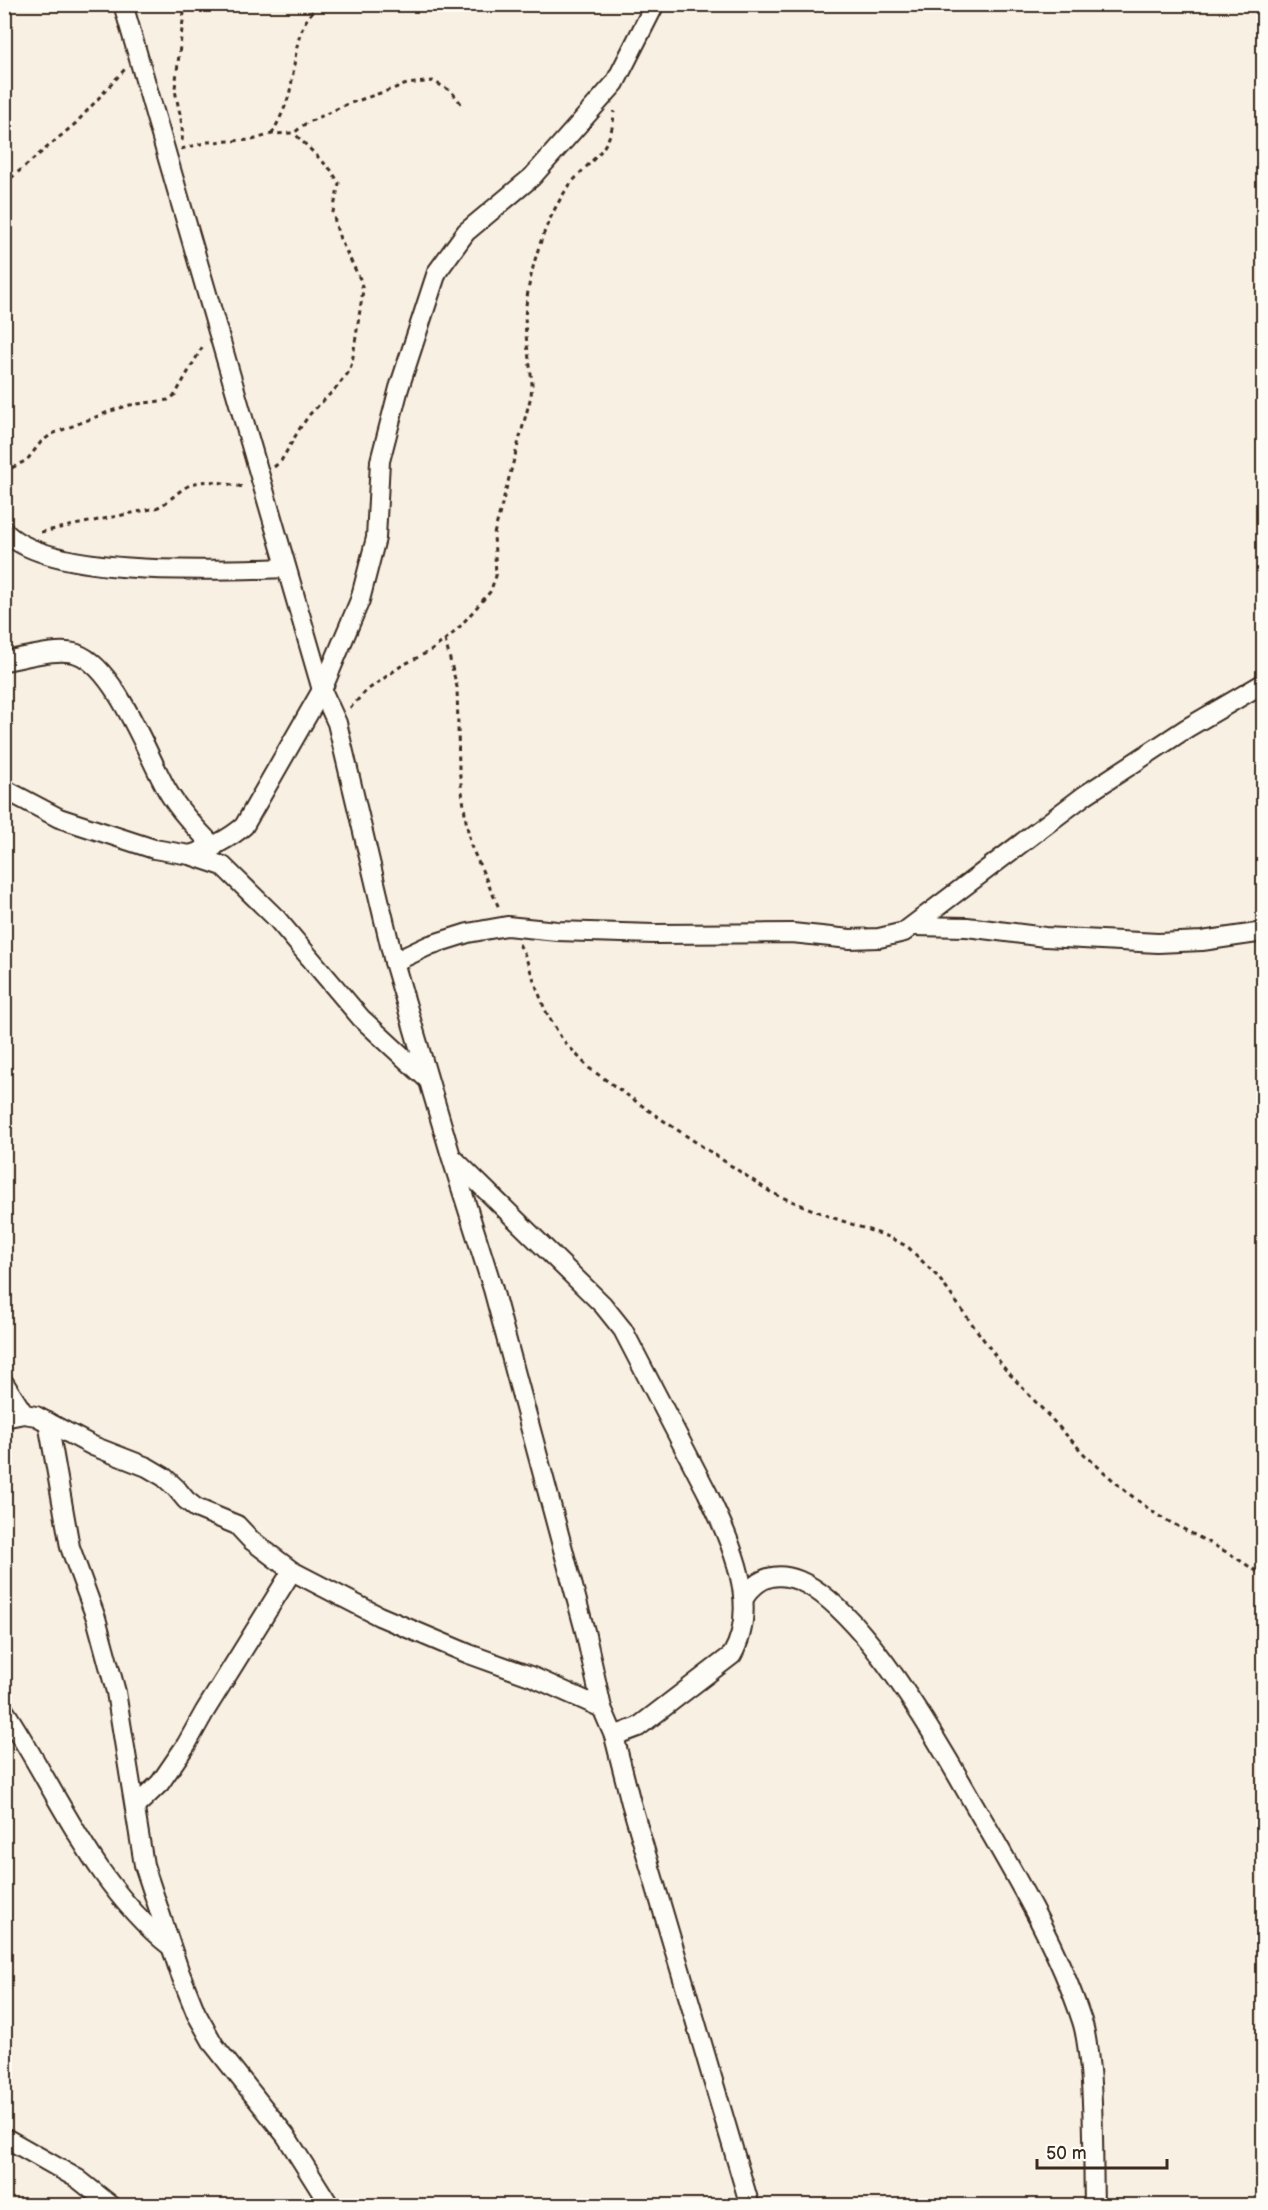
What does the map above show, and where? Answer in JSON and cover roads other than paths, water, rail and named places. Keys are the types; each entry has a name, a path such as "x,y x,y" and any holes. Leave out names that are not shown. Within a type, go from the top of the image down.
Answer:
{"street":[{"path":"123,4 137,55 175,154 215,326 322,690 337,723 394,962 493,1289 585,1631 602,1708 614,1736 750,2205"},
{"path":"190,855 214,847 244,826 322,690 360,600 376,538 380,461 399,388 437,272 466,232 532,177 615,83 655,4"},
{"path":"4,531 29,549 55,557 92,563 133,568 211,570 286,568"},
{"path":"4,661 53,653 76,653 91,661 115,691 151,755 168,792 214,847"},
{"path":"394,962 430,945 468,933 507,926 557,932 792,933 850,939 879,938 904,932 1085,795 1187,728 1263,683"},
{"path":"4,789 59,818 154,849 190,855 223,866 277,919 361,1018 429,1080"},
{"path":"913,926 967,927 1045,937 1158,943 1202,941 1263,932"},
{"path":"451,1156 603,1305 623,1330 720,1519 737,1566 744,1598 739,1642 732,1655 638,1726 614,1736"},
{"path":"4,1383 24,1414"},
{"path":"4,1418 24,1414 36,1416 93,1446 147,1467 164,1477 196,1508 237,1525 250,1540 292,1572 379,1616 469,1654 533,1677 602,1708"},
{"path":"48,1422 70,1547 96,1618 117,1692 144,1864 171,1947 196,2013 214,2045 286,2136 330,2205"},
{"path":"135,1807 160,1783 186,1745 292,1572"},
{"path":"744,1598 760,1581 775,1576 789,1577 821,1592 875,1648 912,1698 956,1774 1014,1875 1065,1977 1083,2022 1092,2095 1094,2205"},
{"path":"4,1710 39,1765 54,1796 113,1887 134,1914 171,1947"},
{"path":"4,2137 55,2164 111,2205"}]}
